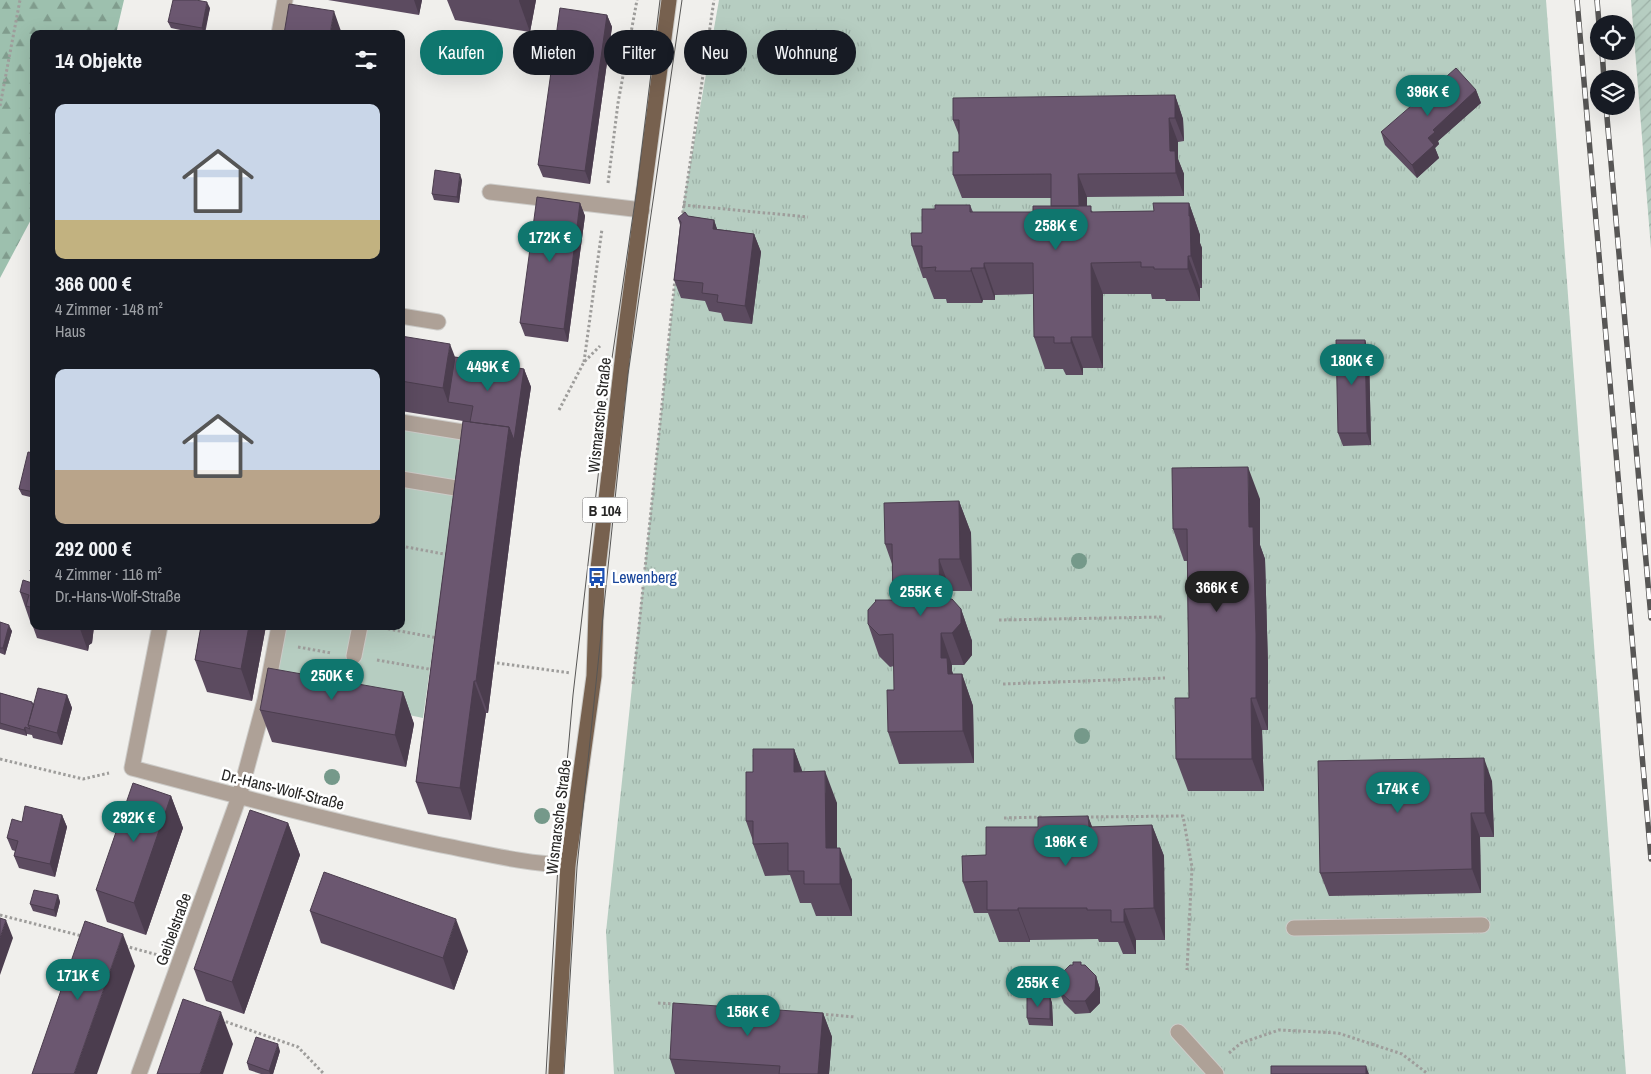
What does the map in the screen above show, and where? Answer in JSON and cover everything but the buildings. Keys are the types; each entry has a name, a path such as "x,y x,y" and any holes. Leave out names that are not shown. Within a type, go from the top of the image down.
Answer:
{"main road":[{"name":"Wismarsche Straße","path":"556,1074 568,865 594,676 597,577 626,327 668,0"}],"street":[{"path":"280,30 285,0"},
{"path":"490,192 642,210"},
{"path":"405,317 438,322"},
{"path":"405,423 469,433 460,506"},
{"path":"405,480 462,489"},
{"path":"132,768 159,630"},
{"name":"Geibelstraße","path":"139,1074 239,797 265,700 277,630"},
{"path":"354,656 359,630"},
{"name":"Dr.-Hans-Wolf-Straße","path":"132,768 239,797 410,838 513,859 568,865"},
{"path":"1294,928 1482,925"},
{"path":"1178,1032 1213,1070"}],"path":[{"path":"0,106 20,0"},
{"path":"681,224 714,0"},
{"path":"683,205 808,218"},
{"path":"633,684 676,273"},
{"path":"559,410 584,362 617,328 626,327"},
{"path":"405,547 454,556"},
{"path":"1000,620 1163,617"},
{"path":"392,630 444,639"},
{"path":"497,663 594,676"},
{"path":"1003,684 1166,678"},
{"path":"0,759 83,779 132,768"},
{"path":"1084,817 1183,816 1192,867 1187,970"},
{"path":"1004,818 1044,817"},
{"path":"0,916 85,937"},
{"path":"123,946 180,960"},
{"path":"658,1002 676,1004"},
{"path":"817,1014 856,1017"},
{"path":"219,1020 298,1048 324,1074"},
{"path":"1213,1070 1242,1043 1279,1030 1338,1033 1402,1054 1428,1074"}],"green space":[{"path":"0,0 124,0 117,30 30,30 30,222 0,278"},
{"path":"719,0 1546,0 1626,1074 614,1074 606,932 683,205 706,75 747,75 747,30 714,30"},
{"path":"1631,0 1651,0 1651,249 1635,50 1635,15 1632,15"},
{"path":"405,419 464,427 423,718 268,685 277,630 405,630"}],"tram line":[{"path":"546,1074 558,865 573,695 610,372 637,188 660,0"},
{"path":"564,1074 577,867 628,374 682,0"}],"railway":[{"path":"1577,0 1651,859"},
{"path":"1597,0 1598,15"},
{"path":"1603,60 1603,70"},
{"path":"1607,115 1651,618"}],"place":[{"name":"Lewenberg","path":"597,577"}]}
